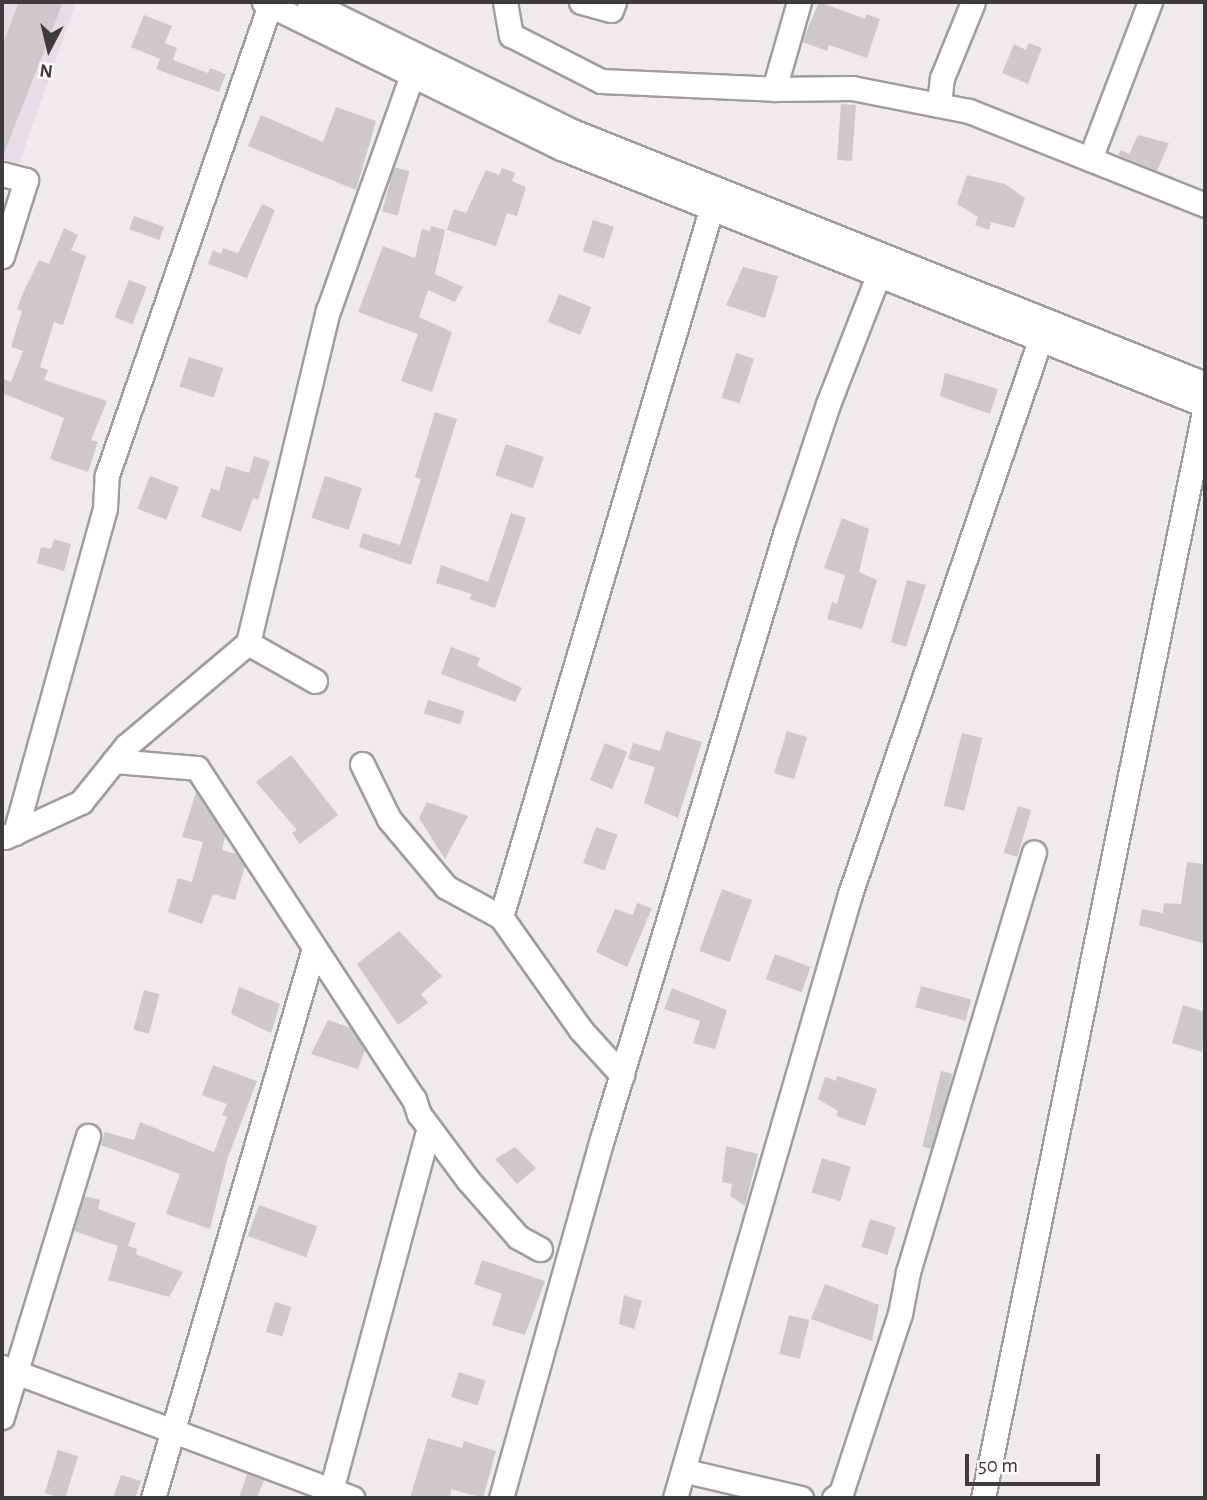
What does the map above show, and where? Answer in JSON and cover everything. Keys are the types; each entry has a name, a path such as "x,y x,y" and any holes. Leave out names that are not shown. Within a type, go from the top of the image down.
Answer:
{"street":[{"path":"309,2 570,130 1205,384"},
{"path":"505,2 511,34 601,81 774,89 852,88 969,111 1205,205"},
{"path":"581,2 611,10 614,2"},
{"path":"774,89 799,2"},
{"path":"939,105 942,78 973,2"},
{"path":"1090,159 1150,2"},
{"path":"8,835 105,508 107,475 267,3 561,148 710,210 1205,406 1200,458 983,1498"},
{"path":"8,835 81,803 114,761 160,714 247,643 328,311 412,75"},
{"path":"2,174 26,180 2,256"},
{"path":"501,918 710,210"},
{"path":"501,1498 622,1075 786,531 878,276"},
{"path":"675,1498 686,1471 850,894 1040,340"},
{"path":"247,643 315,681"},
{"path":"114,761 197,768 429,1128 518,1237 540,1249"},
{"path":"362,764 389,819 446,887 501,918 581,1030 622,1075"},
{"path":"834,1498 841,1493 900,1314 908,1272 1034,853"},
{"path":"153,1498 314,948"},
{"path":"9,1370 338,1496 429,1128"},
{"path":"2,1417 9,1370 88,1136"},
{"path":"686,1471 800,1498"}],"shaded area":[{"path":"2,2 76,2 19,164 2,159"}],"building":[{"path":"19,2 63,2 3,156 2,46"},
{"path":"819,2 865,19 866,14 880,19 867,58 829,45 827,51 802,42"},
{"path":"144,15 172,26 165,43 177,48 173,60 208,73 210,68 226,74 219,92 156,69 160,59 131,47"},
{"path":"1029,43 1042,48 1028,84 1002,73 1014,44 1026,50"},
{"path":"841,104 856,105 852,161 837,160"},
{"path":"336,107 376,121 356,190 248,146 261,115 323,142"},
{"path":"1138,135 1169,143 1157,171 1118,155 1121,150 1129,154"},
{"path":"394,167 409,171 398,216 382,211"},
{"path":"502,168 515,173 512,181 526,187 517,216 507,213 496,246 447,230 454,209 466,213 486,170 499,175"},
{"path":"967,175 1005,184 1025,198 1014,228 991,222 989,230 975,225 978,217 957,204"},
{"path":"262,204 275,210 247,278 208,264 213,250 221,254 223,248 238,253"},
{"path":"134,216 164,227 159,240 129,229"},
{"path":"593,220 614,227 604,258 583,251"},
{"path":"431,226 445,230 435,274 463,287 455,302 428,290 419,317 452,332 432,392 401,381 418,334 358,312 383,246 415,258 422,229 430,231"},
{"path":"64,228 78,235 71,250 86,256 63,325 54,322 40,367 48,370 44,380 107,401 91,440 98,442 88,472 50,459 64,418 2,393 2,378 11,382 23,351 11,347 22,311 17,309 23,293 39,260 49,264"},
{"path":"743,267 778,276 765,318 726,305"},
{"path":"129,280 147,287 132,324 115,317"},
{"path":"559,294 591,307 580,335 548,322"},
{"path":"736,353 754,359 740,404 721,398"},
{"path":"189,357 223,368 214,398 179,386"},
{"path":"945,373 998,389 990,414 940,396"},
{"path":"435,412 457,419 411,565 359,547 363,533 400,545 421,479 415,477"},
{"path":"506,444 544,457 533,488 495,475"},
{"path":"254,456 270,461 258,500 253,498 241,532 201,517 211,488 219,491 226,466 249,473"},
{"path":"150,476 179,487 166,520 137,509"},
{"path":"325,476 362,488 348,530 311,518"},
{"path":"511,513 526,518 495,608 469,599 472,594 436,583 441,565 488,582"},
{"path":"842,518 869,529 859,572 877,580 862,629 827,619 832,602 837,604 845,575 824,568"},
{"path":"54,539 71,544 64,571 37,563 41,547 51,549"},
{"path":"907,580 926,585 906,647 891,642"},
{"path":"451,647 480,658 477,666 522,688 515,702 441,674"},
{"path":"428,700 464,711 460,724 424,713"},
{"path":"666,731 702,742 678,818 644,803 655,767 628,759 633,743 660,751"},
{"path":"787,731 807,737 794,779 774,773"},
{"path":"962,733 982,738 964,811 944,806"},
{"path":"605,743 627,752 612,789 590,780"},
{"path":"291,755 338,815 300,844 292,833 297,830 256,782"},
{"path":"196,792 225,836 222,850 237,854 245,866 235,900 213,894 202,924 168,912 178,878 192,882 203,842 182,837"},
{"path":"427,802 468,816 445,859 419,818"},
{"path":"1018,806 1031,810 1017,857 1004,853"},
{"path":"596,827 618,835 605,871 583,863"},
{"path":"1187,862 1205,864 1205,944 1139,925 1142,909 1163,913 1164,903 1181,904"},
{"path":"722,889 752,900 729,962 699,951"},
{"path":"637,903 652,908 627,967 596,952 615,909 633,915"},
{"path":"399,931 442,976 421,994 428,1003 398,1025 357,964"},
{"path":"775,954 811,967 801,992 766,979"},
{"path":"921,986 971,999 966,1021 915,1007"},
{"path":"239,987 280,1004 271,1033 231,1014"},
{"path":"672,988 727,1010 715,1049 693,1043 700,1021 664,1009"},
{"path":"144,990 159,994 149,1034 133,1030"},
{"path":"1183,1005 1205,1012 1202,1052 1172,1043"},
{"path":"328,1020 351,1028 365,1050 358,1069 311,1054"},
{"path":"213,1065 257,1081 228,1157 210,1229 166,1214 180,1174 101,1145 105,1132 134,1140 140,1122 214,1152 227,1117 222,1115 227,1104 202,1095"},
{"path":"941,1071 953,1074 934,1150 922,1147"},
{"path":"837,1076 877,1089 865,1126 836,1116 838,1111 818,1099 825,1077 836,1081"},
{"path":"726,1146 758,1154 745,1206 730,1196 732,1184 722,1182"},
{"path":"515,1147 536,1168 517,1184 495,1159"},
{"path":"822,1158 851,1167 840,1201 811,1192"},
{"path":"84,1196 100,1200 98,1209 136,1223 128,1246 137,1249 136,1254 183,1272 169,1297 108,1280 118,1246 74,1231"},
{"path":"259,1205 317,1226 306,1257 248,1236"},
{"path":"870,1219 896,1227 887,1255 862,1247"},
{"path":"482,1260 545,1281 525,1335 492,1325 502,1294 474,1284"},
{"path":"825,1284 879,1305 872,1341 811,1319"},
{"path":"624,1295 642,1301 634,1329 619,1324"},
{"path":"275,1302 291,1307 282,1337 266,1332"},
{"path":"789,1315 809,1320 800,1359 779,1354"},
{"path":"459,1372 486,1381 478,1405 451,1397"},
{"path":"428,1438 462,1448 464,1441 496,1451 483,1498 451,1489 450,1498 410,1498"},
{"path":"58,1450 78,1456 65,1498 45,1493"},
{"path":"247,1474 264,1480 257,1498 239,1498"},
{"path":"121,1475 141,1481 135,1498 113,1498"}]}
